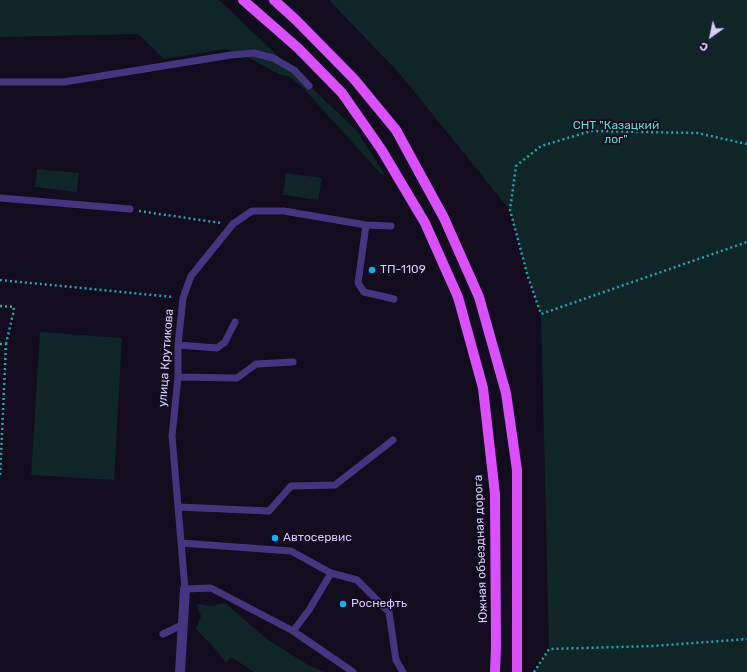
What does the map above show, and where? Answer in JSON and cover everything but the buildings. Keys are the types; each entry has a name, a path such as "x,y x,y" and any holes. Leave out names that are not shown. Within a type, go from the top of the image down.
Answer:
{"main road":[{"name":"Южная объездная дорога","path":"243,0 298,48 342,93 381,148 425,224 458,297 483,388 495,494 495,672"},
{"path":"274,0 296,20 354,79 396,130 444,218 479,297 506,393 517,470 517,672"}],"street":[{"name":"улица Крутикова","path":"180,672 185,589"}],"lane":[{"path":"0,82 64,82 254,52 273,58 294,70 309,86"},
{"path":"0,198 130,209"},
{"name":"улица Крутикова","path":"185,589 172,436 178,377 178,345 184,298 191,276 233,224 252,210 284,211 366,225 391,226"},
{"path":"366,225 358,283 364,292 394,299"},
{"path":"178,345 217,348 226,342 235,322"},
{"path":"178,377 237,378 256,364 293,362"},
{"path":"178,507 269,511 291,486 335,485 392,440"},
{"path":"182,543 291,551 331,573 357,580 389,612 396,660 404,672"},
{"path":"293,631 309,610 331,573"},
{"path":"185,589 211,588 293,631 353,672"},
{"path":"163,634 182,625"}],"path":[{"path":"747,144 697,133 591,131 541,146 516,166 510,210 528,277 541,314 747,242"},
{"path":"130,209 233,224"},
{"path":"0,280 184,298"},
{"path":"0,306 14,307 6,344 0,478"},
{"path":"0,344 6,344"},
{"path":"534,672 549,649 653,646 747,639"}],"green space":[{"path":"0,0 219,0 357,131 385,175 381,174 304,89 290,77 279,74 240,53 225,49 164,59 138,34 0,37"},
{"name":"СНТ \"Казацкий лог\"","path":"329,0 747,0 747,672 534,672 549,649 541,314 528,277 510,210 399,73"},
{"path":"37,169 79,173 77,192 35,187"},
{"path":"286,173 322,178 318,200 283,195"},
{"path":"40,332 122,338 114,480 31,475"},
{"path":"225,603 267,639 308,665 325,672 254,672 231,657 226,663 196,629 201,616 196,604 211,606"}],"place":[{"name":"ТП-1109","path":"372,270"},
{"name":"Автосервис","path":"275,538"},
{"name":"Роснефть","path":"343,604"}]}
